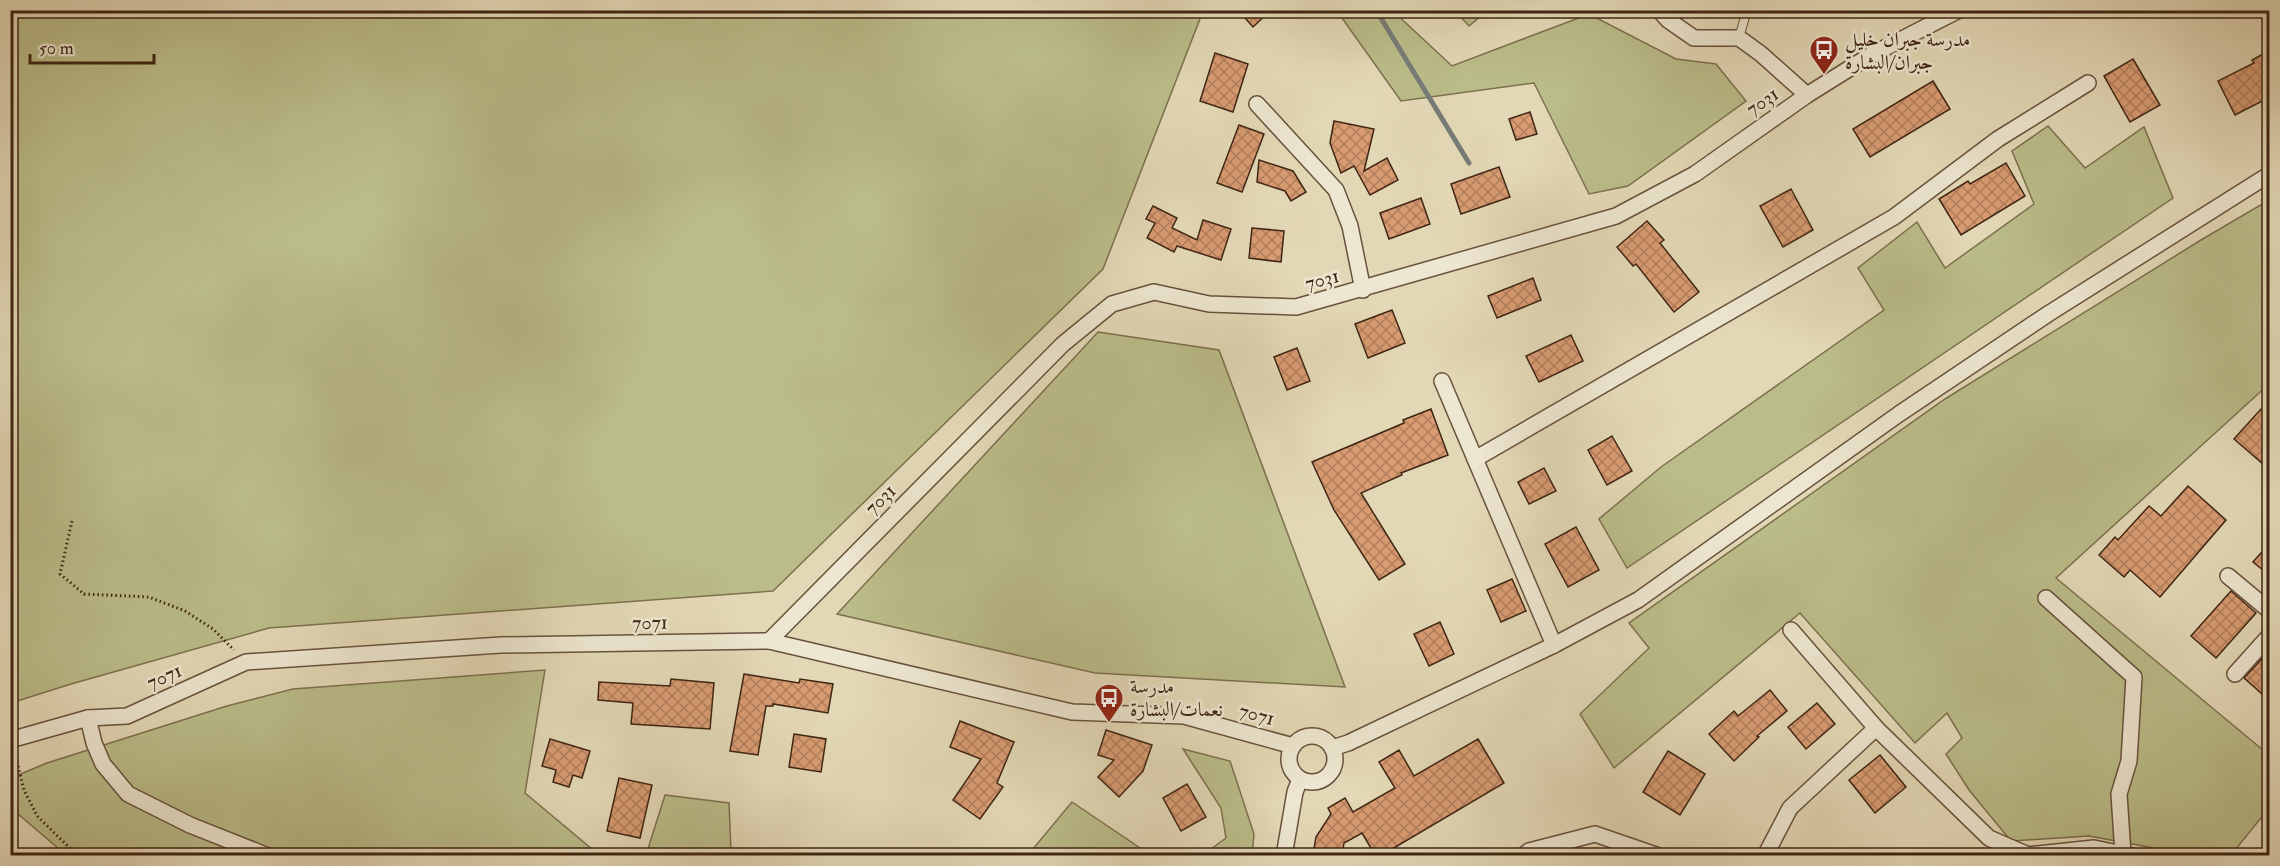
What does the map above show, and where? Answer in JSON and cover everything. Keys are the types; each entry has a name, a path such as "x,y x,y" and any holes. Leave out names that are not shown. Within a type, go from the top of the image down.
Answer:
{"street":[{"path":"1659,10 1668,20 1694,38 1739,38 1761,54 1807,95"},
{"name":"7031","path":"769,641 1063,344 1112,304 1154,292 1209,304 1296,307 1363,290 1616,216 1695,174 1807,95 1871,56 1959,10"},
{"path":"1475,459 1894,217 1998,139 2088,83"},
{"path":"1257,104 1336,190 1350,226 1363,290"},
{"path":"1332,748 1348,743 1554,645 1638,600 1899,414 2048,314 2270,174"},
{"path":"1442,381 1554,645"},
{"path":"2228,576 2270,611"},
{"path":"1791,630 1876,728 1989,838 2028,855 2094,848 2128,855 2120,794 2129,761 2134,677 2046,598"},
{"path":"2235,674 2270,635"},
{"name":"7071","path":"11,740 88,718 127,716 246,662 501,645 769,641 1072,712 1184,716 1293,746"},
{"path":"88,718 94,743 103,764 128,794 190,825 268,855"},
{"path":"1765,855 1790,808 1876,728"},
{"path":"1312,736 1328,742 1332,748 1335,763 1328,775 1316,782 1300,779 1292,770 1289,753 1293,746 1305,737 1312,736"},
{"path":"1284,855 1295,792 1300,779"},
{"path":"1523,855 1529,851 1595,834 1659,855"}],"lane":[{"path":"1739,38 1747,10"}],"path":[{"path":"72,521 60,574 84,594 149,597 185,611 213,629 246,662"},
{"path":"11,740 24,790 37,816 78,855"}],"green space":[{"path":"11,10 1203,11 1103,269 773,591 269,628 11,703"},
{"path":"1337,11 1393,11 1452,66 1589,14 1676,59 1716,64 1746,101 1628,186 1589,194 1534,83 1401,101"},
{"path":"1455,11 1487,11 1469,26"},
{"path":"2048,126 2085,168 2144,127 2173,198 1627,568 1599,519 1661,467 1884,310 1858,268 1917,222 1945,268 2034,204 2012,151"},
{"path":"2269,200 2269,384 2056,578 2269,755 2269,808 2231,855 2167,855 2159,849 2089,836 2011,841 1969,790 1946,754 1962,738 1947,713 1915,743 1800,613 1614,768 1580,714 1649,648 1629,623 1945,399"},
{"path":"1098,332 1219,350 1345,687 1095,673 837,614"},
{"path":"545,670 525,793 599,855 66,855 11,808 11,778 47,763 227,706 293,689"},
{"path":"1183,749 1230,761 1254,834 1252,855 1203,855 1226,838 1221,808"},
{"path":"665,795 729,803 731,852 743,855 646,855"},
{"path":"1072,802 1146,852 1140,856 1028,855"}],"building":[{"path":"1238,10 1271,10 1253,27"},
{"path":"2270,50 2270,97 2235,115 2218,81 2254,63 2252,60"},
{"path":"1215,53 1248,64 1233,112 1200,101"},
{"path":"2133,59 2160,105 2130,122 2104,76"},
{"path":"1933,81 1950,109 1870,157 1853,129"},
{"path":"1530,112 1537,134 1516,140 1509,119"},
{"path":"1334,121 1374,129 1364,171 1387,158 1398,180 1370,195 1354,166 1341,173 1330,143"},
{"path":"1239,125 1264,134 1242,192 1217,183"},
{"path":"1259,160 1293,171 1306,192 1291,201 1285,191 1257,182"},
{"path":"2006,163 2025,196 1961,235 1939,199 1968,181 1970,184"},
{"path":"1499,167 1510,197 1461,214 1451,184"},
{"path":"1791,189 1813,230 1783,247 1760,206"},
{"path":"1421,198 1430,224 1389,239 1380,213"},
{"path":"1153,206 1177,218 1172,228 1197,240 1203,220 1231,229 1221,260 1177,246 1174,252 1147,238 1155,223 1146,219"},
{"path":"1647,221 1664,240 1660,243 1699,292 1674,312 1636,264 1633,266 1617,247"},
{"path":"1252,228 1284,231 1281,262 1249,258"},
{"path":"1533,278 1541,300 1497,318 1488,296"},
{"path":"1392,310 1405,343 1368,358 1355,324"},
{"path":"1571,335 1583,361 1539,382 1526,356"},
{"path":"1297,348 1310,381 1287,390 1274,357"},
{"path":"1431,409 1448,455 1401,473 1402,475 1361,493 1405,564 1379,580 1334,510 1312,462 1404,423 1403,420"},
{"path":"2261,409 2270,417 2270,470 2234,439"},
{"path":"1612,436 1632,471 1607,485 1588,450"},
{"path":"1544,468 1556,491 1529,504 1518,482"},
{"path":"2188,486 2226,520 2160,597 2130,570 2124,577 2099,555 2115,537 2118,540 2149,506 2161,516"},
{"path":"1576,527 1599,570 1568,587 1545,544"},
{"path":"2270,543 2270,576 2253,562"},
{"path":"1512,579 1526,611 1501,622 1487,590"},
{"path":"2231,591 2256,613 2216,658 2191,636"},
{"path":"1440,622 1454,654 1429,666 1414,634"},
{"path":"2270,650 2270,701 2244,678"},
{"path":"744,674 799,683 800,679 833,684 828,713 773,704 773,706 766,706 758,755 730,751"},
{"path":"671,679 714,683 710,729 631,724 633,703 598,700 599,682 670,686"},
{"path":"1770,690 1787,711 1757,736 1759,737 1734,761 1709,734 1734,711 1738,716"},
{"path":"1817,703 1835,724 1806,749 1788,727"},
{"path":"960,721 1014,742 997,783 1003,787 980,819 953,800 981,759 950,747"},
{"path":"1106,730 1152,745 1143,771 1119,797 1098,777 1114,760 1098,755"},
{"path":"794,734 826,739 821,772 789,767"},
{"path":"550,739 590,751 582,778 573,775 569,787 553,782 556,770 542,766"},
{"path":"1478,739 1504,783 1382,855 1375,855 1362,833 1344,843 1342,855 1313,855 1316,837 1331,814 1328,808 1345,798 1353,812 1395,788 1379,762 1399,750 1414,776"},
{"path":"1668,751 1705,774 1680,815 1643,792"},
{"path":"1880,755 1906,787 1875,813 1849,780"},
{"path":"619,778 652,785 640,838 607,831"},
{"path":"1187,784 1206,817 1181,831 1163,798"}],"waterway":[{"path":"10,17 59,10"},
{"path":"1376,10 1469,163"}],"place":[{"name":"مدرسة جبران خليل جبران/البشارة","path":"1824,76"},
{"name":"مدرسة نعمات/البشارة","path":"1109,724"}]}
